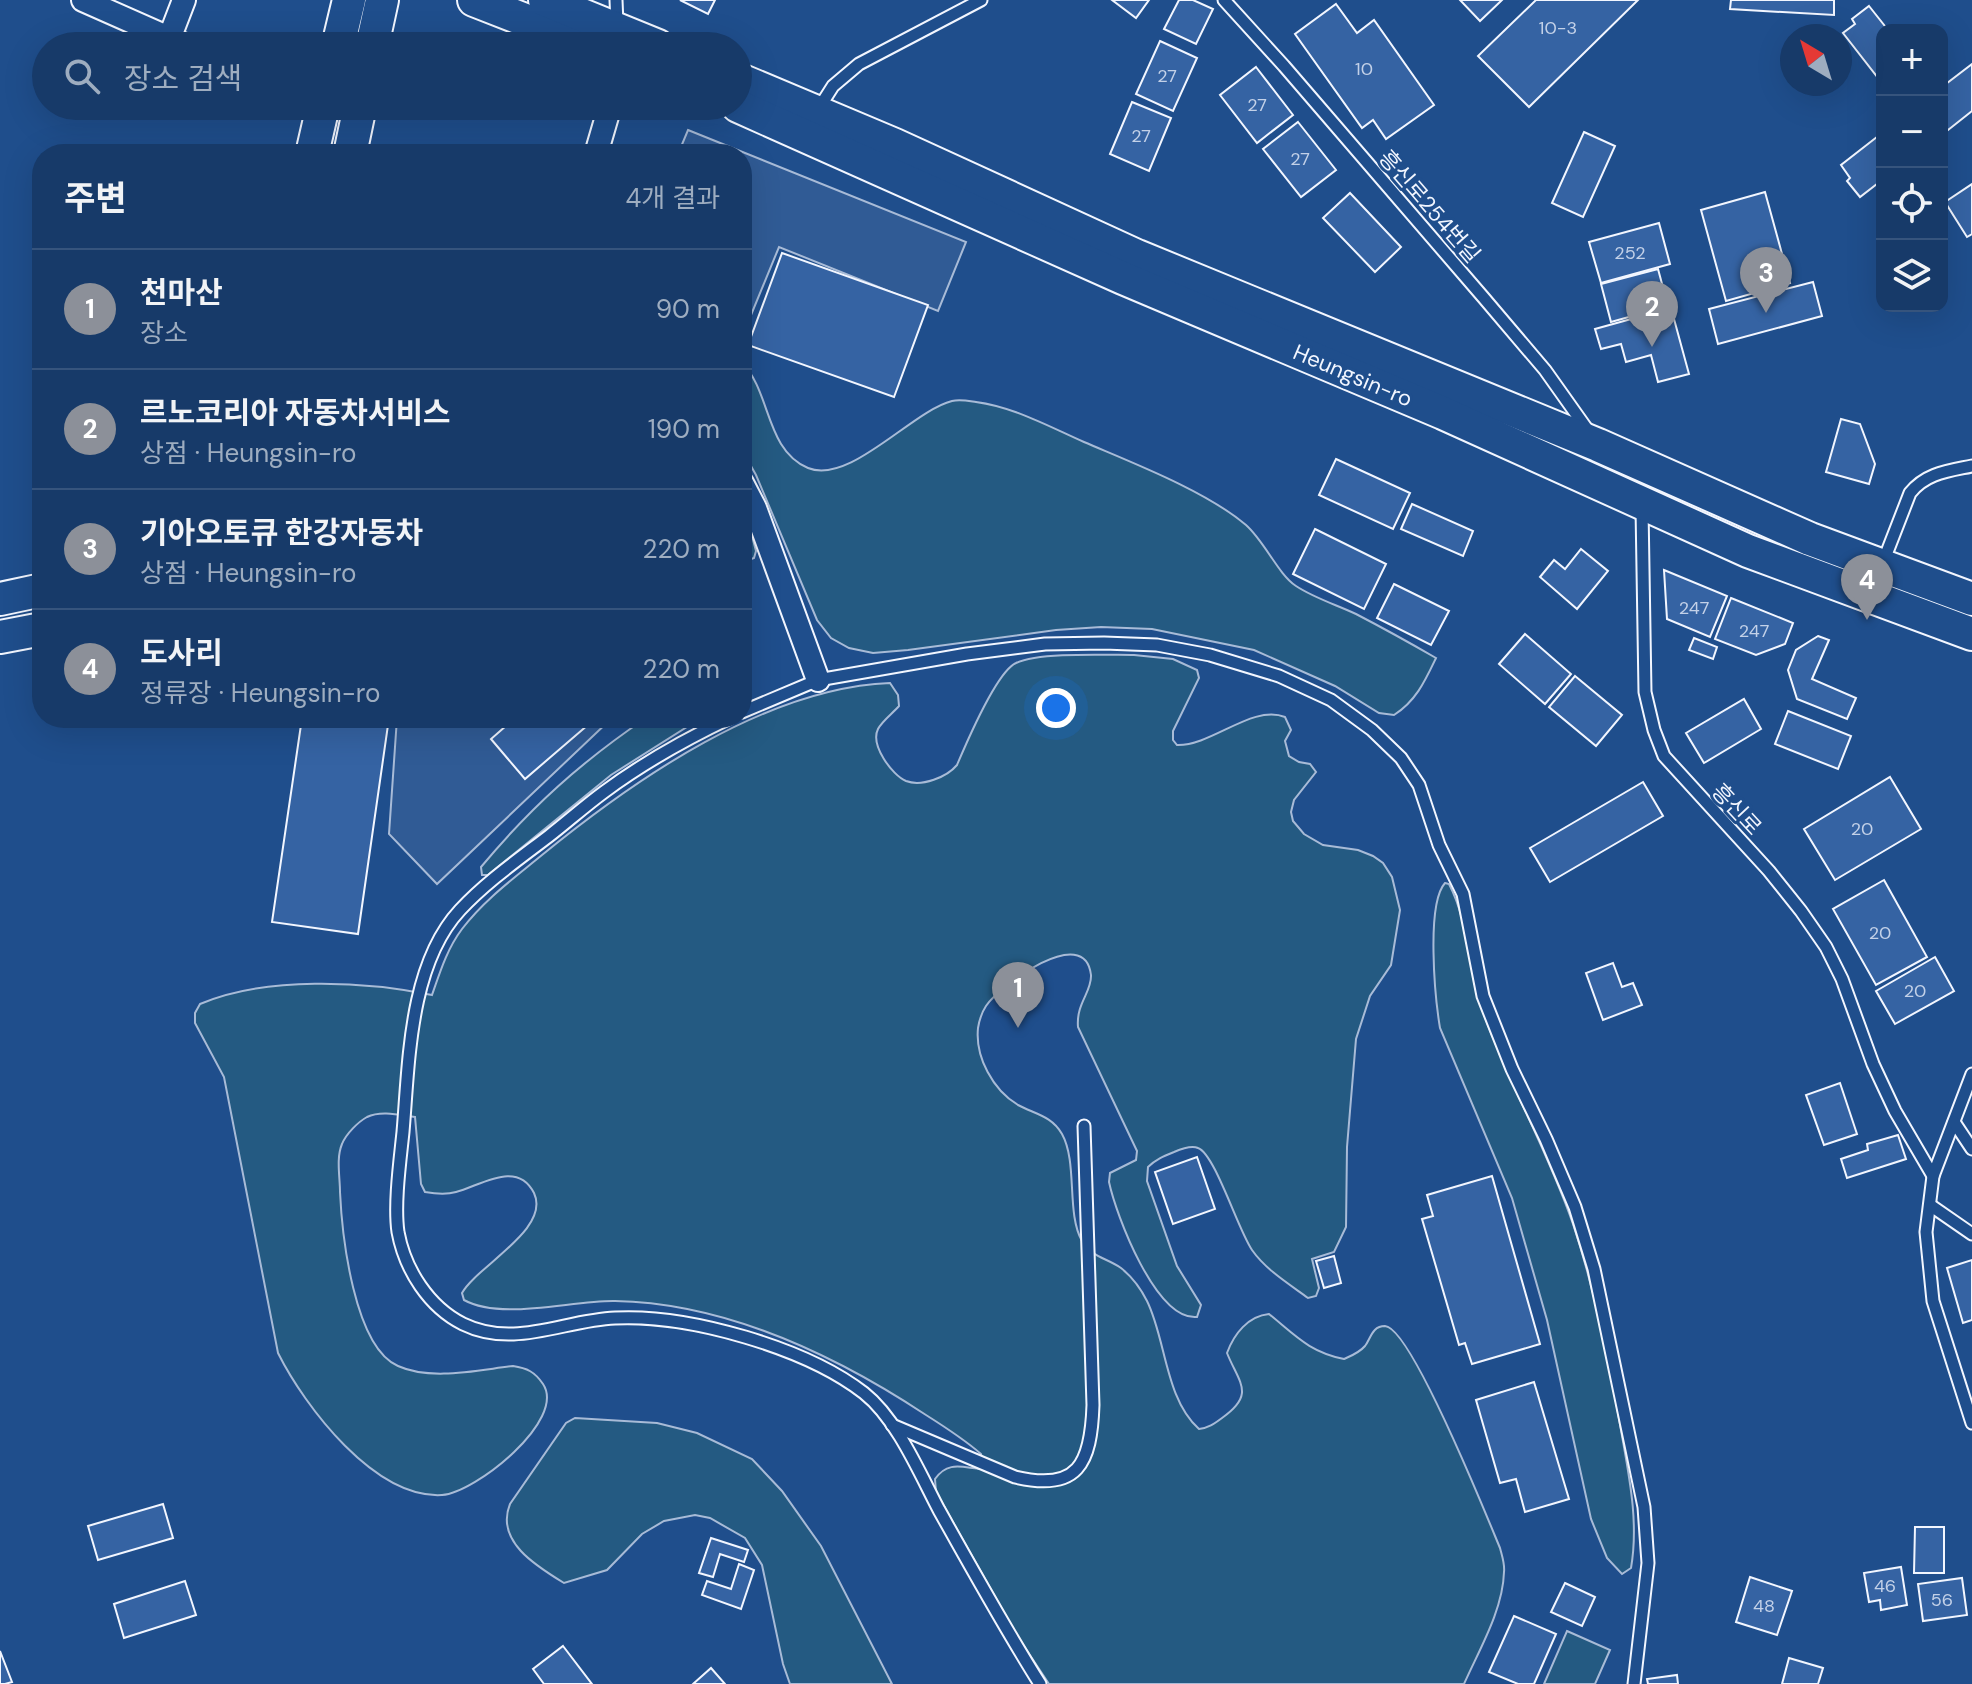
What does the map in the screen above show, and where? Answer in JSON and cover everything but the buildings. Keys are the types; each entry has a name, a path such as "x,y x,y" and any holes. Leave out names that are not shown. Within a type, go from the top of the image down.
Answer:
{"main road":[{"path":"341,32 349,0"},
{"path":"375,32 382,0"},
{"path":"474,0 611,30"},
{"path":"545,0 611,30"},
{"name":"Heungsin-ro","path":"752,85 895,145 1137,256 1607,457 1810,539 1972,599"},
{"name":"Heungsin-ro","path":"752,112 1123,278 1633,493 1748,551 1972,634"},
{"path":"314,144 320,120"},
{"path":"352,144 357,120"},
{"path":"0,599 32,592"},
{"path":"0,637 32,631"}],"street":[{"path":"83,0 155,32"},
{"path":"179,32 184,0"},
{"path":"599,144 606,120"},
{"path":"752,502 818,680"}],"lane":[{"path":"816,112 845,74 981,0"},
{"name":"흥신로254번길","path":"1224,0 1545,370 1607,457"},
{"path":"1882,565 1910,493 1917,485 1941,472 1972,466"},
{"name":"흥신로","path":"1633,493 1645,692 1664,756 1769,871 1826,947 1852,1001 1889,1100 1933,1176"},
{"path":"752,708 818,680 967,654 1045,644 1157,645 1210,655 1279,676 1331,700 1372,730 1401,758 1419,785 1439,845 1463,894 1483,996 1512,1069 1575,1207 1594,1269 1644,1507 1648,1563 1634,1684"},
{"path":"710,728 685,740 606,791 504,870 458,912 432,954 413,1021 399,1168 398,1232 413,1277 436,1304 463,1324 497,1334 541,1333 613,1318 664,1319 723,1331 800,1357 867,1395 892,1425 1003,1626 1040,1684"},
{"path":"1972,1074 1933,1176 1926,1232 1933,1301 1972,1423"},
{"path":"1954,1122 1972,1149"},
{"path":"892,1425 1024,1479 1049,1482 1065,1479 1079,1466 1089,1448 1093,1405 1084,1126"},
{"path":"1930,1205 1972,1234"}],"shaded area":[{"path":"688,130 723,144 682,144"},
{"path":"752,156 966,242 938,311 779,247 752,313"},
{"path":"752,377 784,448 808,468 825,470 843,466 881,445 936,407 952,401 1004,408 1146,469 1211,501 1246,525 1283,574 1296,586 1356,614 1436,658 1414,697 1394,715 1379,713 1335,686 1254,650 1152,629 1101,627 1056,630 873,653 849,648 831,638 817,620 752,468"},
{"path":"752,536 756,551 752,559"},
{"path":"1090,655 1173,659 1197,670 1199,678 1173,731 1173,740 1177,745 1190,744 1259,716 1285,717 1291,730 1285,741 1289,756 1310,764 1316,772 1294,800 1291,812 1293,821 1304,834 1323,845 1358,850 1373,856 1383,863 1392,877 1400,910 1391,965 1370,996 1356,1039 1347,1147 1346,1227 1334,1252 1312,1259 1319,1288 1316,1296 1308,1298 1264,1264 1252,1250 1212,1164 1205,1153 1192,1147 1154,1162 1148,1167 1147,1181 1177,1266 1201,1305 1197,1317 1182,1314 1153,1285 1129,1240 1109,1182 1110,1173 1136,1160 1137,1151 1078,1027 1079,1011 1091,981 1085,960 1074,955 1059,956 1023,973 1007,985 985,1008 981,1017 979,1050 988,1072 1001,1091 1018,1105 1048,1119 1062,1134 1070,1159 1074,1217 1082,1241 1095,1254 1121,1268 1142,1292 1153,1316 1179,1402 1199,1429 1216,1422 1239,1402 1242,1388 1227,1353 1238,1333 1248,1322 1261,1315 1269,1314 1312,1347 1344,1359 1363,1348 1377,1328 1385,1326 1397,1335 1412,1357 1447,1426 1503,1560 1503,1586 1499,1601 1464,1684 1049,1684 1016,1634 936,1492 935,1479 946,1469 958,1466 985,1469 981,1454 940,1424 855,1372 778,1336 738,1322 656,1304 615,1301 498,1309 464,1300 462,1293 470,1282 523,1233 532,1220 536,1207 534,1193 527,1183 508,1176 452,1193 425,1192 421,1184 415,1117 384,1113 367,1117 349,1132 340,1149 341,1211 353,1288 361,1314 383,1355 398,1366 440,1374 513,1366 534,1374 543,1384 547,1399 542,1416 514,1452 475,1482 442,1495 417,1492 392,1482 345,1446 306,1399 278,1353 224,1077 195,1023 195,1013 200,1004 226,995 284,985 346,984 432,995 457,937 490,899 618,797 704,742 733,728 752,728 752,719 796,701 843,689 890,683 898,695 899,706 878,729 877,743 889,766 900,778 912,783 927,782 941,777 957,765 991,694 1008,669 1027,659"},
{"path":"396,728 601,728 437,884 389,834"},
{"path":"632,728 685,728 611,775 488,875 482,875 481,867 538,805 600,751"},
{"path":"1445,883 1449,884 1461,915 1483,1012 1563,1197 1588,1274 1612,1378 1632,1499 1634,1534 1631,1568 1622,1574 1607,1558 1591,1519 1547,1320 1512,1198 1440,1028 1434,974 1434,930 1439,894"},
{"path":"575,1418 657,1423 697,1433 752,1459 782,1491 821,1546 892,1684 790,1684 762,1565 745,1538 710,1518 695,1515 664,1521 642,1534 607,1570 564,1583 531,1560 513,1541 508,1530 510,1504 566,1423"},
{"path":"1567,1631 1610,1650 1595,1684 1544,1684"}],"place":[{"name":"기아오토큐 한강자동차","path":"1766,313"},
{"name":"르노코리아 자동차서비스","path":"1652,347"},
{"name":"도사리","path":"1867,620"},
{"name":"천마산","path":"1018,1028"}]}
